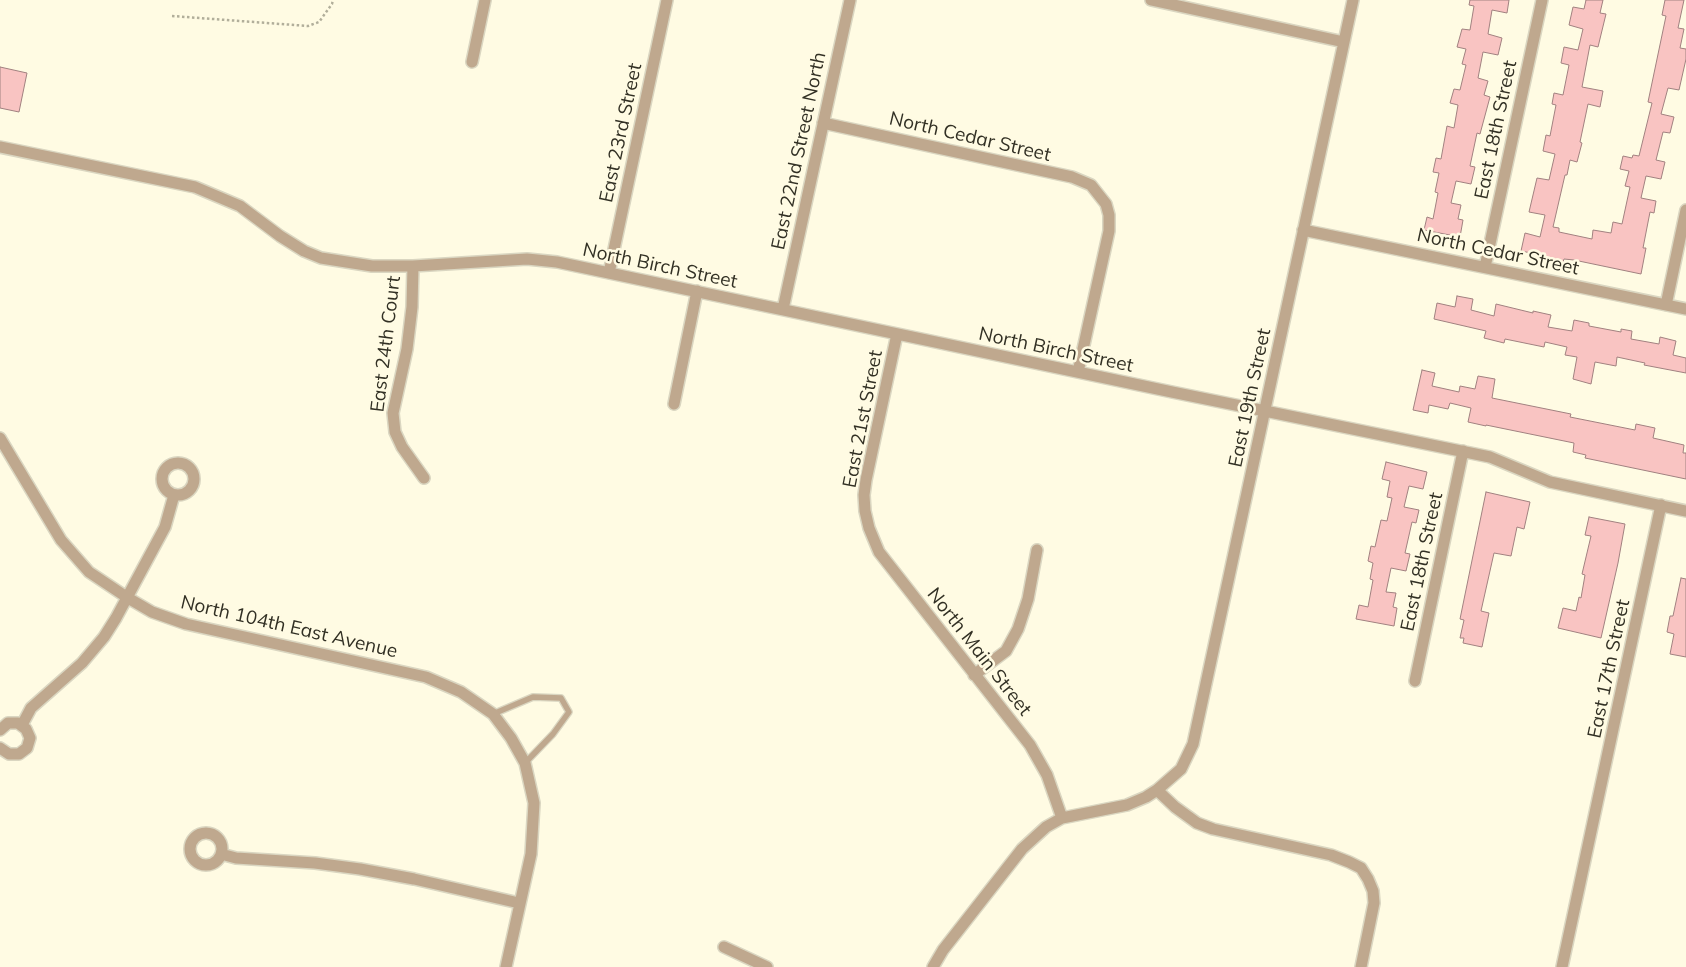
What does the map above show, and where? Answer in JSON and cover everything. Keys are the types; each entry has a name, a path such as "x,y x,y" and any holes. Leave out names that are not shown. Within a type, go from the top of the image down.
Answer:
{"street":[{"path":"472,62 485,0"},
{"name":"East 23rd Street","path":"609,273 667,0"},
{"name":"East 22nd Street North","path":"783,310 850,0"},
{"path":"1155,0 1344,42"},
{"name":"East 19th Street","path":"1062,818 1127,805 1146,797 1181,769 1194,744 1353,0"},
{"name":"East 18th Street","path":"1485,267 1542,0"},
{"name":"North Cedar Street","path":"823,122 1072,178 1091,186 1102,199 1109,215 1109,231 1078,372"},
{"name":"North Birch Street","path":"0,147 195,187 240,206 280,236 321,258 372,266 413,266 527,259 557,262 1463,451 1490,457 1550,482 1686,510"},
{"path":"1666,305 1686,210"},
{"name":"North Cedar Street","path":"1303,230 1686,310"},
{"name":"East 24th Court","path":"413,266 412,307 407,349 393,413 395,432 402,447 424,478"},
{"path":"674,404 697,291"},
{"name":"East 21st Street","path":"865,511 866,480 898,334"},
{"name":"North 104th East Avenue","path":"0,438 5,457 61,540 90,572 152,612 186,624 426,677 461,692 493,714 511,738 525,763 534,803 531,854 506,967"},
{"name":"East 18th Street","path":"1415,680 1463,451"},
{"path":"22,724 32,708 82,663 104,637 128,598 165,527 174,495"},
{"name":"East 17th Street","path":"1562,967 1591,839 1660,505"},
{"name":"North Main Street","path":"865,511 869,528 879,552 1039,759 1052,786 1062,818"},
{"path":"974,675 1006,650 1018,629 1028,600 1037,550"},
{"path":"0,730 10,723 22,724 30,736 26,749 19,754 11,755 3,752 0,748"},
{"path":"1157,790 1197,823 1213,830 1332,855 1361,868 1373,891 1374,903 1361,967"},
{"path":"933,967 943,950 1022,849 1046,827 1062,818"},
{"path":"222,854 236,858 315,863 360,869 520,903"},
{"path":"724,946 767,967"}],"lane":[{"path":"493,714 533,697 561,698 569,712 525,763"}],"path":[{"path":"172,16 308,26 319,22 332,4 332,0"}],"building":[{"path":"1470,0 1509,0 1507,13 1492,10 1488,34 1502,38 1498,55 1483,52 1478,78 1488,81 1484,95 1490,97 1480,134 1477,133 1470,166 1475,167 1471,184 1456,181 1451,203 1461,205 1458,219 1463,220 1460,237 1424,230 1427,217 1433,219 1438,193 1435,192 1439,173 1433,172 1436,158 1441,159 1447,126 1454,128 1458,105 1450,103 1454,89 1460,90 1466,65 1462,64 1466,49 1457,47 1462,29 1470,30 1474,6 1469,5"},
{"path":"1586,0 1603,0 1600,13 1606,14 1598,47 1590,45 1582,87 1603,91 1600,107 1588,104 1577,162 1570,160 1553,227 1559,228 1559,232 1592,239 1593,230 1611,233 1613,222 1622,224 1630,187 1625,186 1629,171 1620,169 1623,156 1632,158 1633,155 1639,156 1652,103 1648,102 1666,16 1662,15 1665,0 1684,0 1678,28 1684,29 1680,48 1686,49 1686,59 1679,90 1668,88 1661,114 1674,117 1670,133 1663,132 1656,160 1665,162 1661,179 1646,176 1641,198 1656,201 1654,213 1650,212 1643,248 1646,248 1641,274 1574,260 1564,259 1563,262 1536,257 1536,254 1521,251 1525,233 1540,237 1545,215 1529,212 1537,178 1549,180 1555,154 1543,151 1546,135 1550,136 1556,105 1552,104 1554,93 1563,95 1569,65 1561,63 1564,47 1578,50 1583,29 1569,25 1573,7 1584,9"},
{"path":"0,67 27,73 19,112 0,108"},
{"path":"1457,296 1473,299 1471,310 1494,316 1496,304 1533,313 1533,311 1551,315 1548,327 1572,331 1574,320 1589,323 1589,326 1621,332 1621,329 1632,331 1631,339 1659,344 1660,337 1676,341 1673,355 1686,358 1686,373 1644,365 1645,363 1617,357 1616,366 1595,362 1591,384 1573,379 1577,357 1565,355 1567,347 1545,342 1544,347 1505,339 1504,343 1484,338 1486,331 1434,319 1437,303 1455,307"},
{"path":"1422,370 1435,373 1432,386 1459,392 1460,386 1475,389 1478,376 1495,379 1492,398 1571,414 1570,417 1635,430 1636,424 1655,428 1653,438 1684,445 1683,453 1686,453 1686,479 1585,458 1586,455 1573,452 1574,443 1468,422 1471,408 1450,403 1448,409 1429,405 1428,413 1413,410"},
{"path":"1386,462 1427,472 1423,489 1409,486 1404,507 1419,510 1416,523 1412,522 1405,553 1410,554 1406,571 1391,568 1386,592 1396,593 1393,607 1397,608 1394,626 1356,619 1359,605 1368,607 1373,580 1370,579 1373,563 1368,561 1371,546 1375,547 1381,520 1387,521 1392,498 1387,497 1390,481 1382,479"},
{"path":"1486,492 1530,502 1524,529 1517,527 1511,556 1494,553 1481,611 1489,613 1482,647 1463,643 1464,638 1460,638 1464,620 1460,619"},
{"path":"1589,517 1625,524 1601,638 1558,628 1563,608 1576,611 1579,597 1581,598 1585,575 1582,574 1591,536 1585,535"},
{"path":"1681,578 1686,579 1686,657 1670,654 1674,634 1667,632 1670,616 1673,616"}]}
